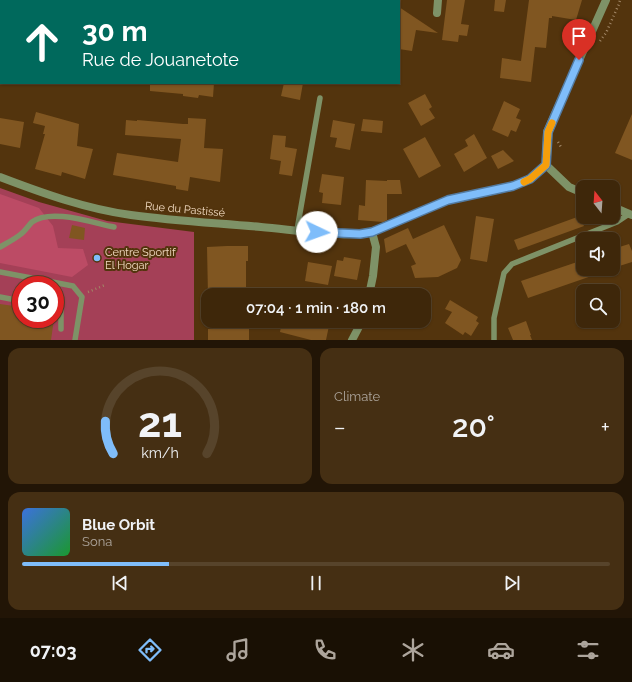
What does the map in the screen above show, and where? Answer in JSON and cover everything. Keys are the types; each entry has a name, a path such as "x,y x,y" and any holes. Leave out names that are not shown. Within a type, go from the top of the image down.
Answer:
{"street":[{"path":"437,13 438,0"},
{"path":"576,190 569,187 546,165 548,132 606,0"},
{"name":"Rue du Pastissé","path":"0,177 72,202 129,215 360,234 372,232 448,200 513,186 530,179 546,165"},
{"path":"620,210 630,214"},
{"path":"370,288 376,247 372,232"},
{"path":"352,340 358,328"}],"lane":[{"path":"297,230 320,98"},
{"path":"494,340 494,318 504,273 512,264 618,222 630,214"},
{"path":"0,247 22,233 32,223 39,219 48,217 70,218 114,227"},
{"path":"0,272 73,286 82,297 75,340"},
{"path":"0,298 12,300"}],"path":[{"path":"598,43 606,33 620,0"},
{"path":"80,295 105,285"}],"shaded area":[{"name":"Centre Sportif El Hogar","path":"0,188 39,202 107,221 194,232 194,340 0,340"},
{"path":"0,194 39,208 53,226 58,248 83,249 88,265 72,277 0,263"}],"building":[{"path":"447,0 465,0 461,24 469,25 467,36 459,35 458,42 442,40"},
{"path":"495,0 506,0 504,12 494,11"},
{"path":"529,0 582,0 576,20 552,16 552,18 549,18 546,48 535,47 531,82 500,78 502,58 521,61"},
{"path":"400,8 438,33 416,30 412,51 400,49"},
{"path":"150,84 214,84 213,97 199,95 198,98 183,96 183,94 150,91"},
{"path":"284,84 303,84 300,100 281,96"},
{"path":"425,94 432,107 429,109 435,118 421,126 408,103"},
{"path":"504,101 520,109 516,118 521,120 516,132 511,130 508,137 492,130"},
{"path":"36,112 79,124 77,146 93,149 85,179 62,172 61,176 35,169 45,134 43,134 45,126 33,123"},
{"path":"632,114 632,160 615,153"},
{"path":"0,118 24,122 20,148 0,144"},
{"path":"188,118 206,119 204,148 223,149 220,182 190,177 188,191 176,189 176,186 113,175 117,153 178,162 181,139 125,135 126,120 188,124"},
{"path":"363,119 383,121 382,133 361,131"},
{"path":"333,120 355,124 350,150 335,147 337,138 330,137"},
{"path":"474,134 487,158 464,172 454,154 468,146 465,140"},
{"path":"273,135 286,136 285,147 297,149 292,176 279,174 281,161 270,159"},
{"path":"425,137 441,166 419,178 403,149"},
{"path":"503,150 514,161 498,169 491,156"},
{"path":"322,174 344,177 341,205 322,203 323,193 319,192"},
{"path":"366,180 400,180 402,194 387,194 387,220 383,222 358,220 359,205 365,206"},
{"path":"476,216 494,219 487,262 470,259"},
{"path":"576,217 576,224 583,224 584,226 518,250 514,240"},
{"path":"72,225 85,228 84,240 69,238"},
{"path":"444,225 461,260 457,268 438,277 415,278 411,266 416,264 406,244 386,253 384,239 408,228 413,239"},
{"path":"629,244 632,251 632,262 620,266 620,247"},
{"path":"248,246 248,261 246,261 246,288 208,288 207,247"},
{"path":"344,257 361,260 357,280 334,276 337,260 343,261"},
{"path":"308,262 332,266 328,285 305,281"},
{"path":"576,262 576,276 592,276 528,298 521,281"},
{"path":"450,300 478,317 476,321 479,323 471,336 465,332 463,335 445,323 452,312 445,309"},
{"path":"0,304 12,306 12,328 53,328 51,340 0,340"},
{"path":"526,321 532,340 513,340 508,328"},
{"path":"281,328 329,328 326,340 311,340 280,332"},
{"path":"208,329 249,329 249,340 208,340"}],"slow traffic":[{"path":"524,182 530,179 546,165 548,132 552,123"}],"place":[{"name":"Centre Sportif El Hogar","path":"97,258"}],"route":[{"path":"317,232 360,234 372,232 448,200 513,186 530,179 546,165 548,132 579,60"}]}
